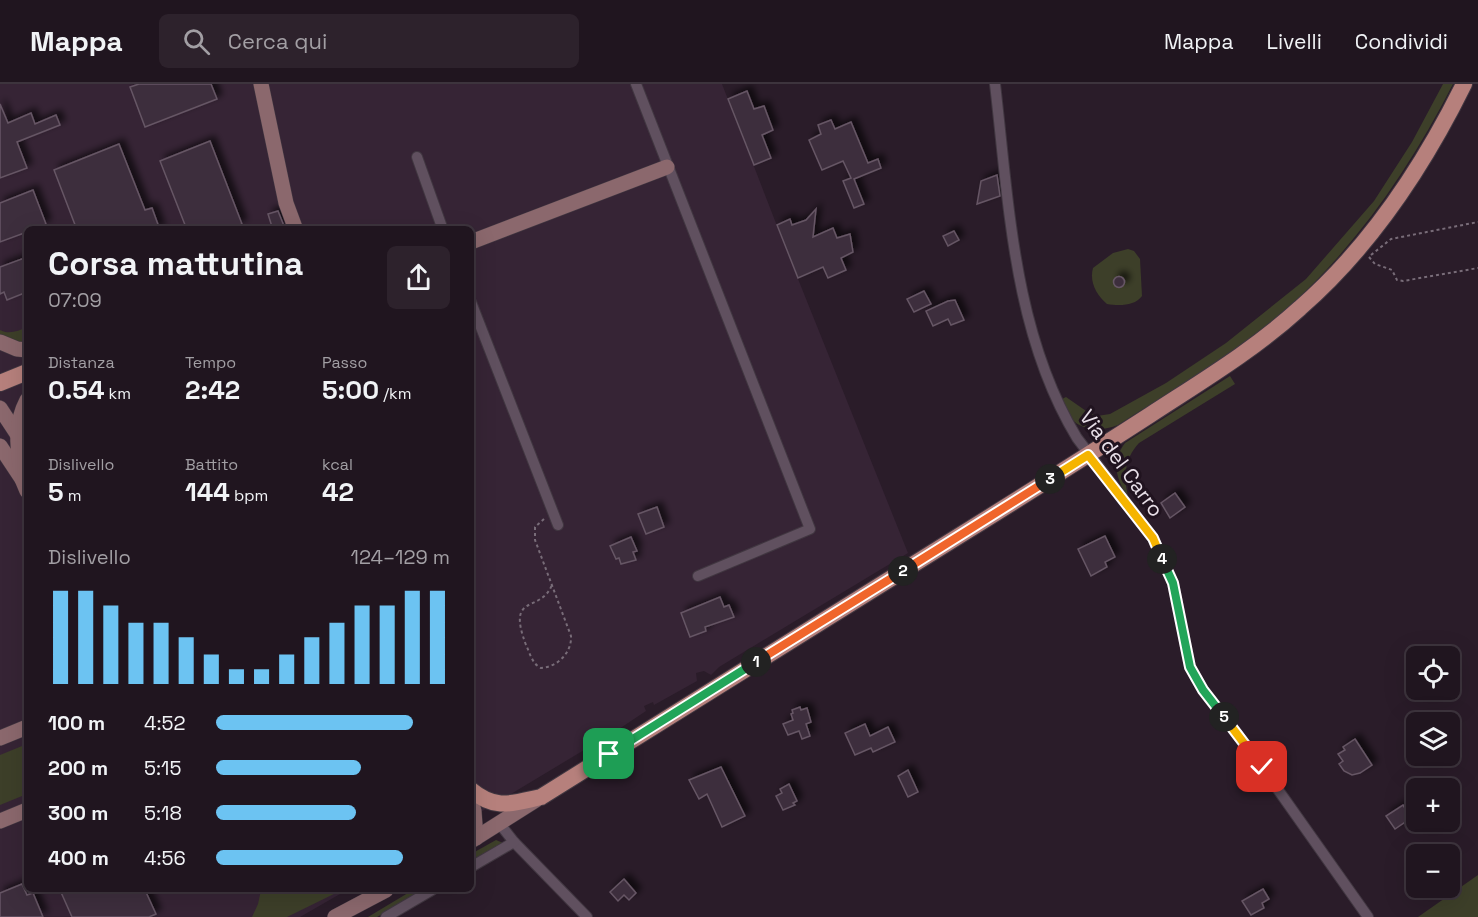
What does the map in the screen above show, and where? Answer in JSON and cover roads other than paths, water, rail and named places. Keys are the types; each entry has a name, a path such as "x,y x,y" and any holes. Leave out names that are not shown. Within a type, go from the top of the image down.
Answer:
{"main road":[{"path":"474,792 483,800 508,804 541,797 1236,360 1302,307 1356,250 1393,203 1443,126 1464,84"},
{"path":"0,383 24,373"}],"street":[{"path":"261,84 286,203 295,226"},
{"path":"636,84 810,529 698,576"},
{"name":"Via del Carro","path":"995,84 1013,239 1028,314 1051,386 1066,420 1088,455 1153,538 1173,583 1190,667 1203,690 1262,767 1368,917"},
{"path":"417,157 442,226"},
{"path":"474,241 667,167"},
{"path":"474,310 558,525"},
{"path":"0,342 24,350"},
{"path":"24,406 19,415 17,434 24,479"},
{"path":"0,408 17,434"},
{"path":"0,446 24,483"},
{"path":"0,738 24,728"},
{"path":"474,836 541,797"},
{"path":"0,821 24,811"},
{"path":"499,823 514,842 587,917"},
{"path":"474,865 514,842"},
{"path":"335,917 382,892"},
{"path":"386,917 429,892"}]}
